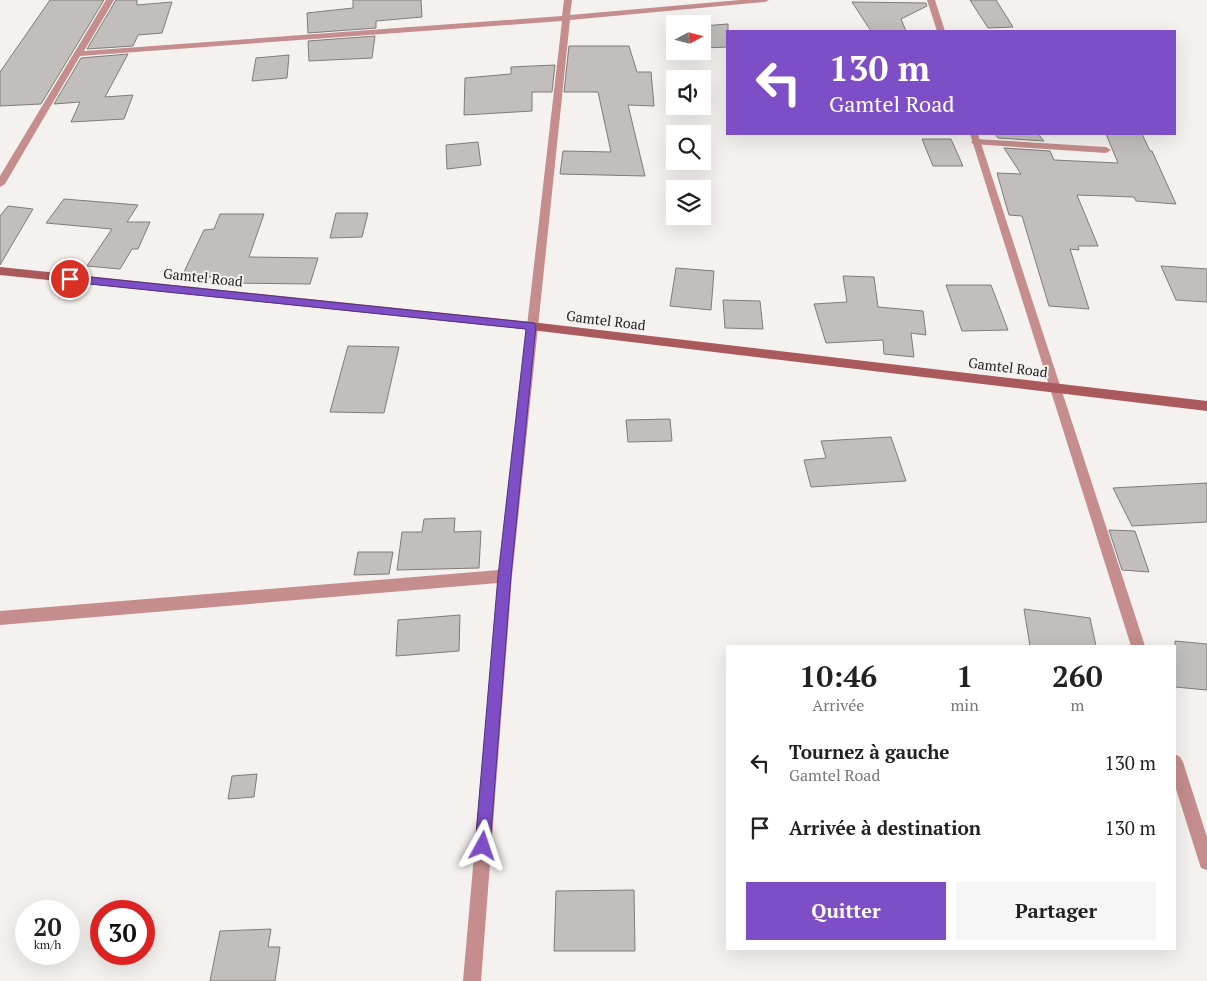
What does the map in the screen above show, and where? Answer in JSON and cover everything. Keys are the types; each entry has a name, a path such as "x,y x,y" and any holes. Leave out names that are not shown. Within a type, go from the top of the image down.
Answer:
{"street":[{"path":"0,184 110,0"},
{"path":"472,981 504,576 568,0"},
{"path":"77,54 566,18 765,0"},
{"path":"931,0 941,30"},
{"path":"1106,150 975,138 1138,645"},
{"name":"Gamtel Road","path":"0,271 531,326 1207,406"},
{"path":"0,618 504,576"},
{"path":"1176,765 1207,862"}],"building":[{"path":"50,0 104,0 41,104 0,106 0,72"},
{"path":"116,0 137,0 137,5 172,2 162,33 138,35 133,46 87,49"},
{"path":"353,0 421,0 422,17 376,21 376,28 308,33 307,13 353,8"},
{"path":"970,0 996,0 1013,27 988,28"},
{"path":"852,2 926,3 927,6 901,19 906,30 870,30"},
{"path":"728,24 726,47 711,48 711,25"},
{"path":"375,36 372,58 309,61 308,41"},
{"path":"569,46 629,46 637,72 651,72 654,106 628,105 645,176 560,174 563,151 611,152 598,92 564,92"},
{"path":"128,54 105,97 133,95 124,119 71,122 80,102 54,104 81,58"},
{"path":"289,55 287,78 252,81 256,58"},
{"path":"555,65 552,92 532,92 532,111 464,115 465,78 511,74 511,67"},
{"path":"996,135 1039,135 1044,141 998,138"},
{"path":"1106,135 1142,135 1150,151 1152,151 1176,204 1136,201 1134,197 1077,195 1098,246 1078,246 1079,250 1070,249 1089,309 1049,306 1022,216 1009,215 997,173 1021,174 1004,148 1050,151 1054,160 1118,163"},
{"path":"922,139 951,139 963,166 933,166"},
{"path":"478,142 481,165 447,169 446,145"},
{"path":"64,199 138,205 127,222 150,222 138,249 132,249 120,269 87,266 112,229 46,223"},
{"path":"8,206 33,209 0,265 0,216"},
{"path":"336,213 368,213 362,237 330,238"},
{"path":"220,214 264,214 249,257 318,258 310,284 232,283 234,278 182,276 204,230 214,229"},
{"path":"1161,266 1207,269 1207,302 1176,300"},
{"path":"676,268 714,271 711,310 670,306"},
{"path":"843,276 874,277 878,307 923,311 926,335 911,333 914,357 884,354 883,340 826,343 814,304 847,302"},
{"path":"946,285 991,285 1008,330 962,331"},
{"path":"723,300 760,301 763,329 725,328"},
{"path":"348,346 399,347 384,413 330,412"},
{"path":"670,419 672,441 628,442 626,420"},
{"path":"891,437 906,481 811,487 804,460 826,458 821,441"},
{"path":"1207,483 1207,522 1132,526 1113,488"},
{"path":"455,518 454,532 481,531 479,568 397,570 402,532 422,532 424,519"},
{"path":"1109,530 1135,531 1149,572 1122,570"},
{"path":"358,552 393,552 389,574 354,575"},
{"path":"1024,609 1090,618 1096,645 1030,645"},
{"path":"460,615 459,651 396,656 398,620"},
{"path":"1175,641 1207,644 1207,690 1176,687"},
{"path":"257,774 254,797 228,799 232,776"},
{"path":"634,890 635,951 554,951 556,891"},
{"path":"271,929 268,947 280,947 275,981 210,981 220,931"}],"route":[{"path":"70,279 531,326 504,576 483,846"}]}
